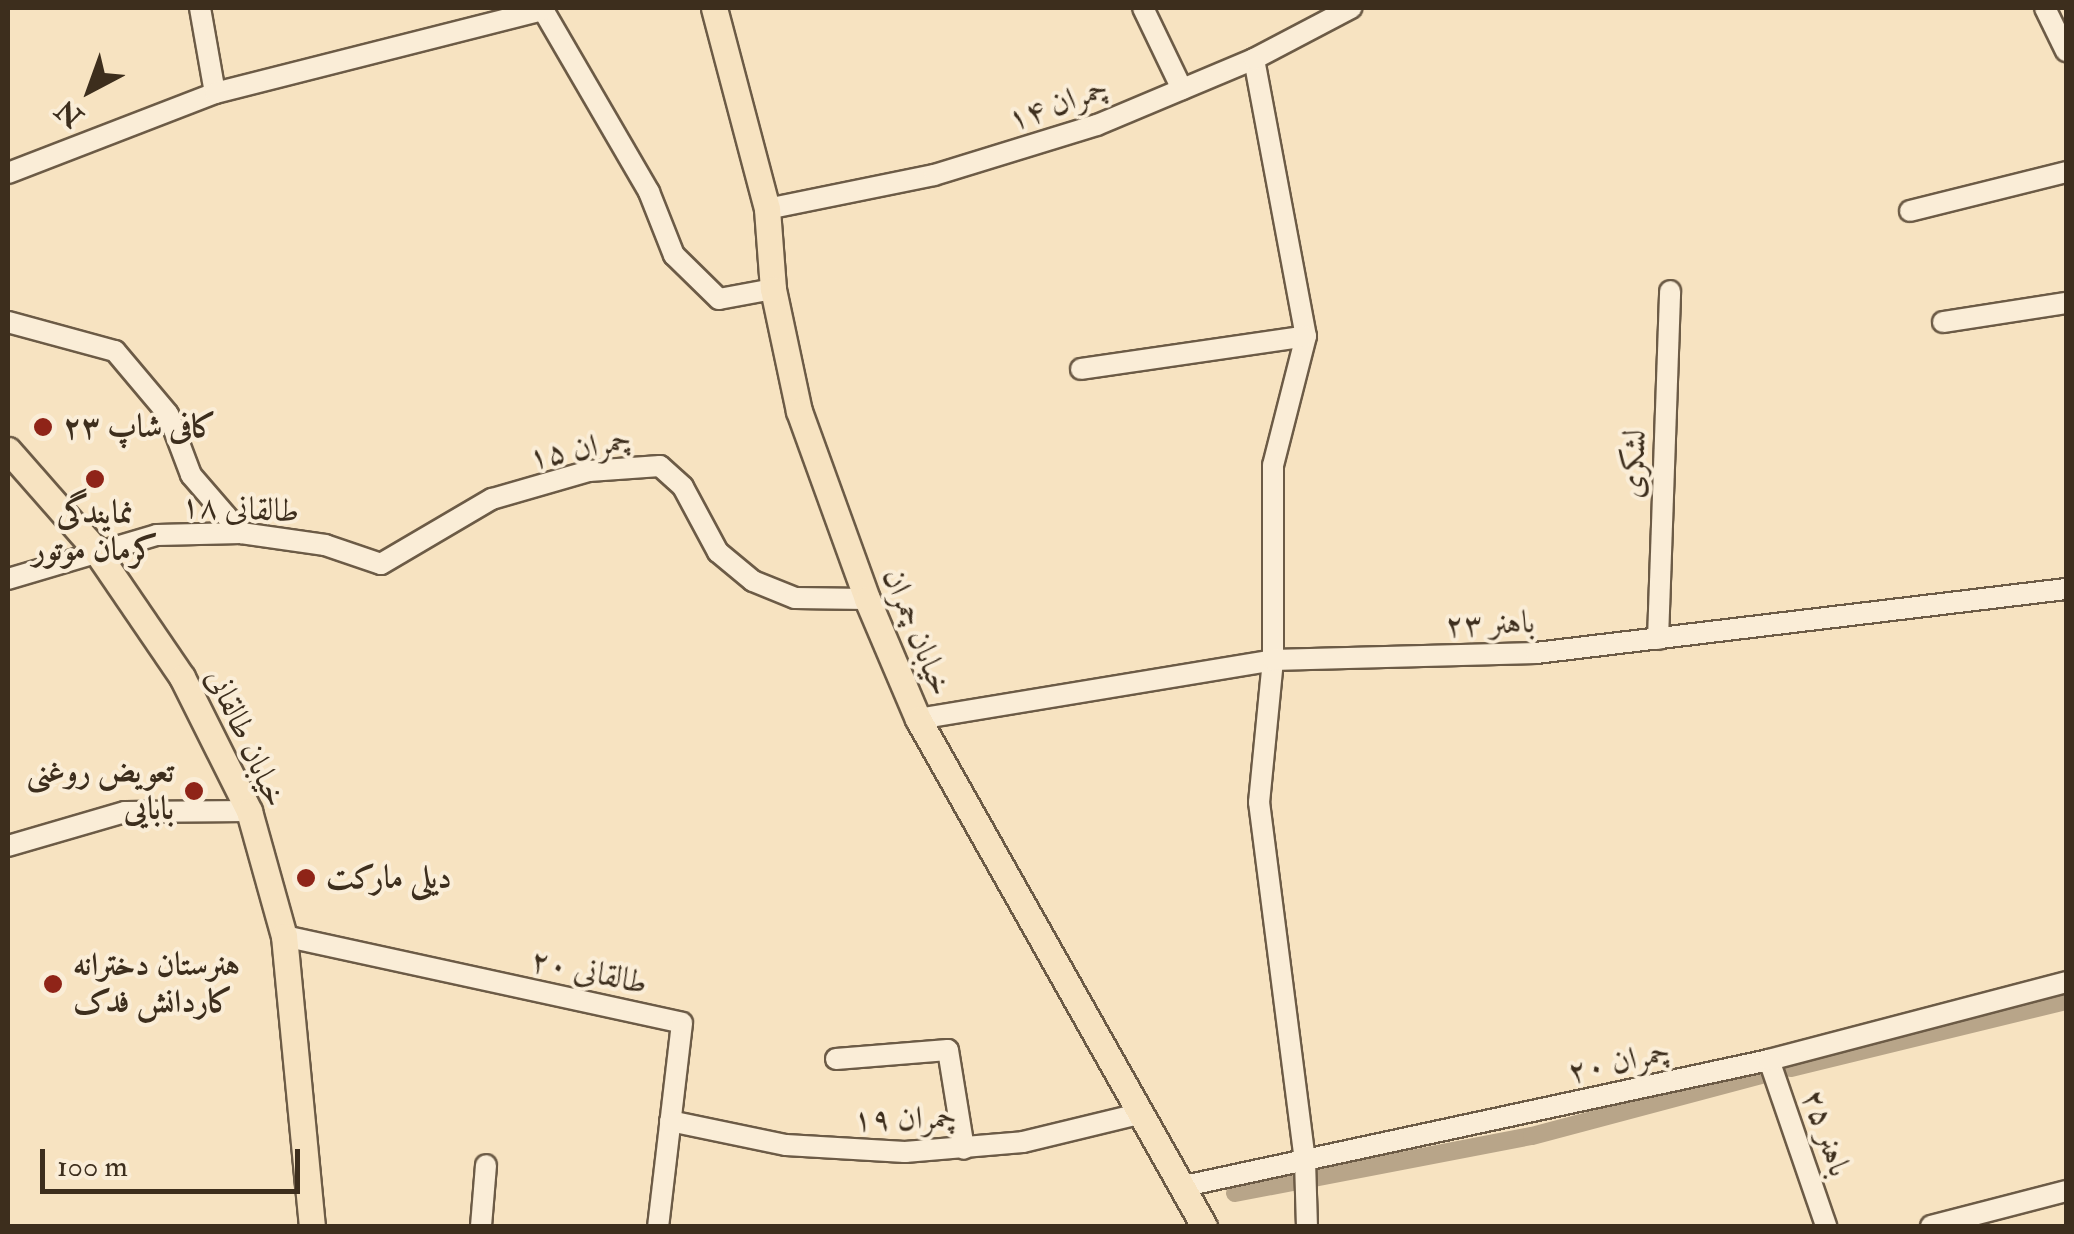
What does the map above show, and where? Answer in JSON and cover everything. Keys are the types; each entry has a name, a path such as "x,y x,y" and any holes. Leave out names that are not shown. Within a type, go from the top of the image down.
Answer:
{"main road":[{"name":"خیابان چمران","path":"714,8 767,209 773,289 799,411 867,599 918,719 1204,1226"},
{"name":"خیابان طالقانی","path":"8,450 94,548 182,677 249,812 284,936 312,1226"}],"street":[{"path":"200,8 215,93"},
{"path":"1143,8 1182,90"},
{"name":"چمران ۱۴","path":"767,209 934,175 1097,125 1254,59 1351,8"},
{"path":"8,173 215,93 543,9 649,192 674,255 719,299 773,289"},
{"path":"2054,10 2066,52"},
{"path":"1254,59 1306,336 1273,465 1273,660 1259,802 1305,1160 1308,1226"},
{"path":"1910,210 2066,172"},
{"name":"لشکری","path":"1658,639 1670,291"},
{"path":"1943,322 2066,303"},
{"path":"8,322 115,351 168,414 191,475 241,532"},
{"path":"1081,369 1306,336"},
{"name":"چمران ۱۵","path":"380,564 492,498 589,471 660,466 683,487 718,552 753,581 795,598 867,599"},
{"name":"طالقانی ۱۸","path":"8,579 94,548 157,535 241,532 325,545 380,564"},
{"name":"باهنر ۲۳","path":"918,719 1273,660 1536,653 2066,589"},
{"path":"8,846 125,812 249,812"},
{"name":"طالقانی ۲۰","path":"284,936 682,1023 658,1226"},
{"name":"چمران ۲۰","path":"1180,1187 1768,1060 2066,982"},
{"path":"836,1059 948,1050 964,1149"},
{"name":"باهنر ۲۵","path":"1768,1060 1826,1226"},
{"name":"چمران ۱۹","path":"670,1121 845,1151 964,1149 1139,1114"},
{"path":"481,1226 486,1165"},
{"path":"1931,1226 2066,1191"}],"waterway":[{"path":"1791,1068 2066,1001"},
{"path":"1235,1193 1532,1136 1765,1074"}],"place":[{"name":"کافی شاپ ۲۳","path":"43,427"},
{"name":"نمایندگی کرمان موتور","path":"95,479"},
{"name":"تعویض روغنی بابایی","path":"194,791"},
{"name":"دیلی مارکت","path":"306,878"},
{"name":"هنرستان دخترانه کاردانش فدک","path":"53,984"}]}
